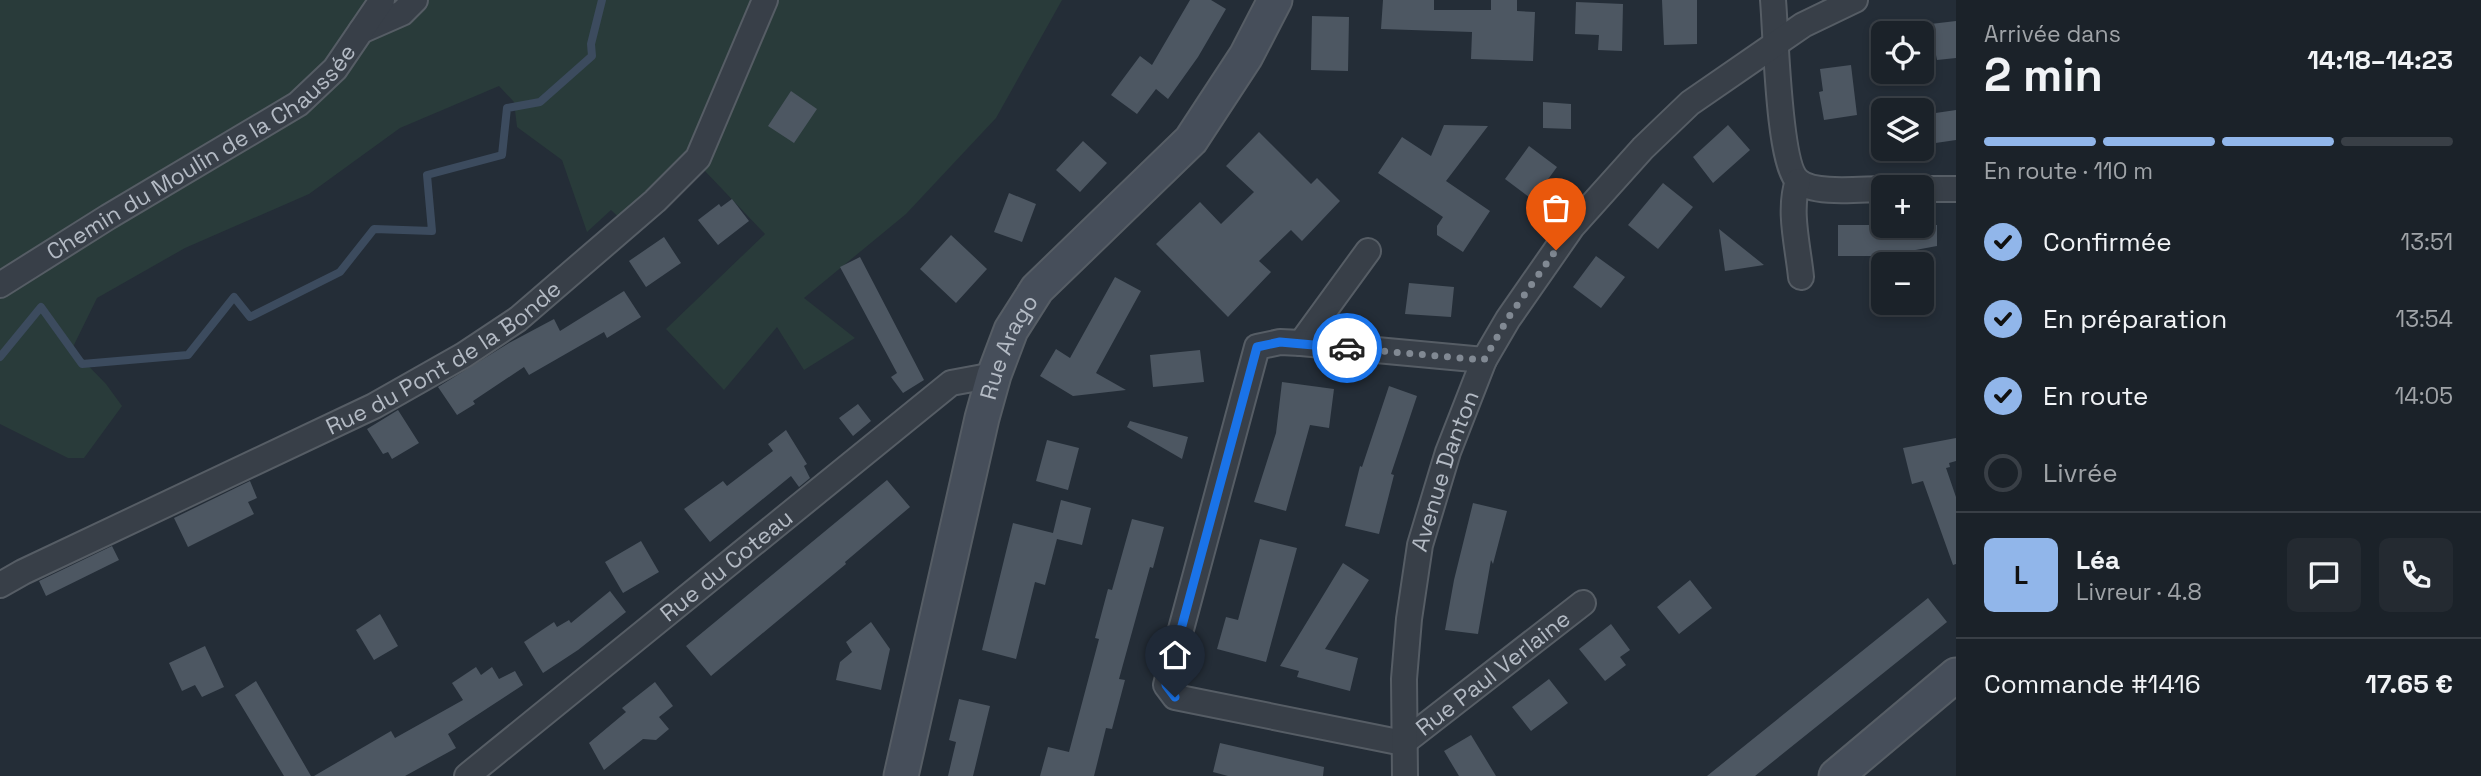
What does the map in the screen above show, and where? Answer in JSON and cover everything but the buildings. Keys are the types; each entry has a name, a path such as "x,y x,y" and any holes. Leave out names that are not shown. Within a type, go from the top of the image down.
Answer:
{"main road":[{"name":"Rue Arago","path":"901,776 994,375 1011,330 1037,289 1191,140 1246,56 1275,0"},
{"path":"1836,776 1956,675"}],"street":[{"name":"Chemin du Moulin de la Chaussée","path":"0,285 298,104 335,69 382,0"},
{"path":"360,32 402,13 415,0"},
{"name":"Rue du Pont de la Bonde","path":"0,585 374,406 464,355 518,319 655,201 698,158 765,0"},
{"path":"1773,0 1777,79 1791,172 1798,181 1812,187 1826,190 1871,189"},
{"name":"Avenue Danton","path":"1405,776 1404,679 1420,545 1448,452 1484,360 1508,318 1572,227 1643,148 1690,103 1803,25 1855,0"},
{"path":"1798,181 1794,208 1801,277"},
{"path":"1934,189 1956,189"},
{"path":"1301,344 1368,251"},
{"path":"1403,743 1175,697 1166,685 1257,347 1280,342 1484,360"},
{"name":"Rue du Coteau","path":"467,776 951,383 994,375"},
{"name":"Rue Paul Verlaine","path":"1403,743 1583,603"}],"shaded area":[{"path":"0,0 1062,0 996,118 906,214 804,298 855,338 804,370 777,327 724,390 666,329 765,234 704,170 627,225 611,210 587,232 562,160 517,127 514,102 499,86 400,128 309,194 185,248 97,298 72,349 106,384 122,406 84,458 68,458 0,424"}],"waterway":[{"path":"0,357 41,307 82,364 188,355 234,297 250,317 340,272 374,229 432,231 427,175 502,155 507,108 540,102 592,56 591,44 602,0"}],"way so far":[{"path":"1347,348 1484,360 1508,318 1556,250"}],"route":[{"path":"1175,697 1166,685 1257,347 1280,342 1347,348"}]}
